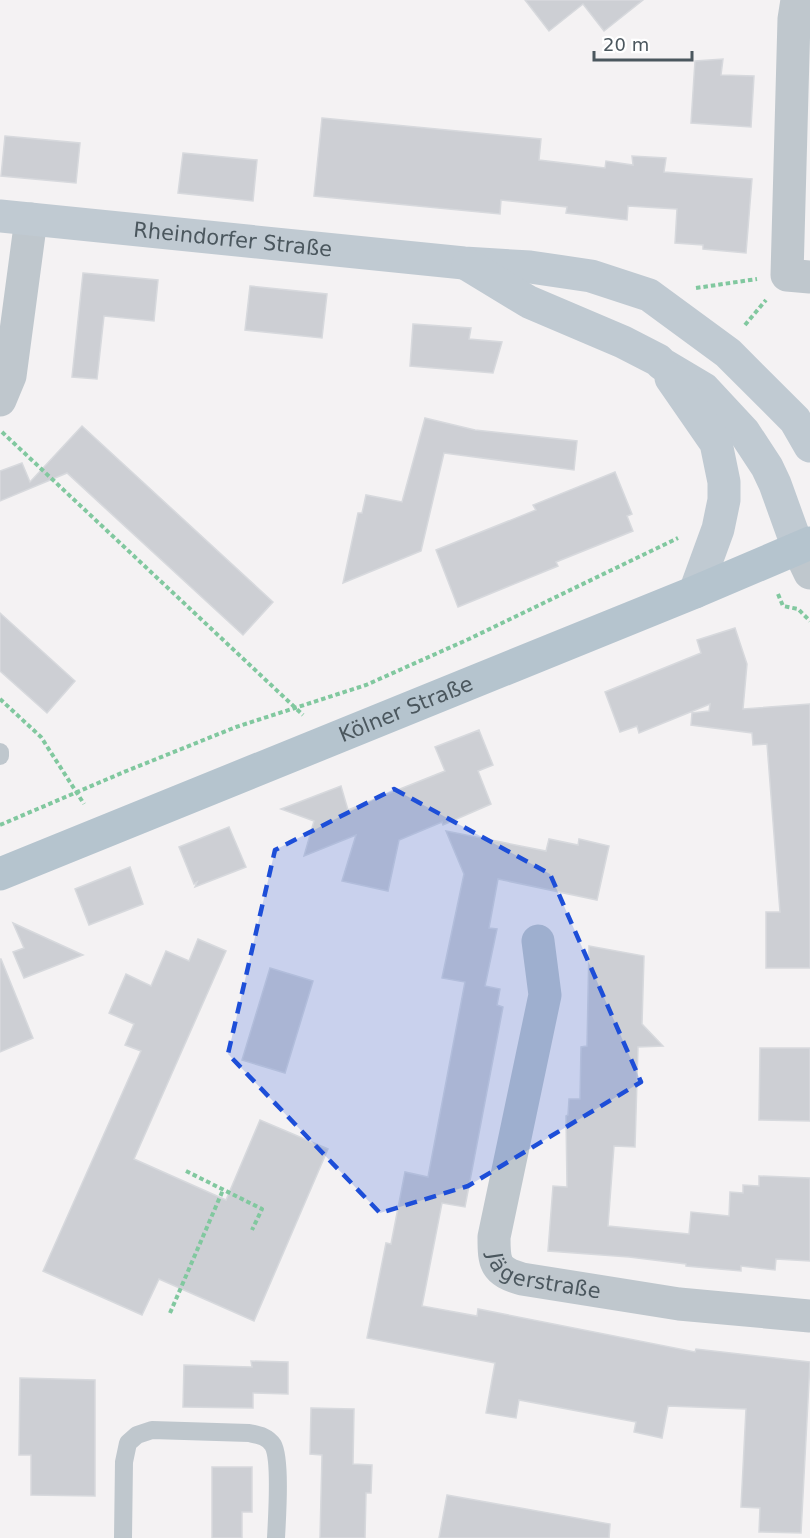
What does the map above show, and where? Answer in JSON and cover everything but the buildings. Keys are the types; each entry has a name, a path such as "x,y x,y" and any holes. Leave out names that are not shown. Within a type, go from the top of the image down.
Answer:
{"main road":[{"name":"Rheindorfer Straße","path":"16,217 464,263 530,267 591,276 649,294 728,353 795,420 810,446"},
{"name":"Rheindorfer Straße","path":"464,263 529,302 622,342 704,389 744,432 767,467 806,555"},
{"name":"Rheindorfer Straße","path":"662,364 716,443 724,482 724,500 718,529 695,592"},
{"name":"Kölner Straße","path":"0,874 695,592 806,555"}],"street":[{"path":"797,0 794,31 799,276"},
{"path":"0,400 10,376 16,217"},
{"name":"Jägerstraße","path":"538,940 545,995 494,1237 494,1258 505,1274 522,1279 679,1304 810,1316"}],"lane":[{"path":"123,1538 124,1462 128,1443 137,1435 152,1430 262,1435 272,1444 277,1458 276,1538"}],"path":[{"path":"649,294 799,276"},
{"path":"745,326 799,276"},
{"path":"0,430 330,740"},
{"path":"0,825 236,727 366,685 687,534"},
{"path":"0,699 40,737 102,832"},
{"path":"186,1171 262,1209 252,1230"},
{"path":"170,1313 223,1190"}],"highlighted area":[{"path":"394,789 550,874 641,1082 468,1186 380,1213 228,1054 275,850"}]}
